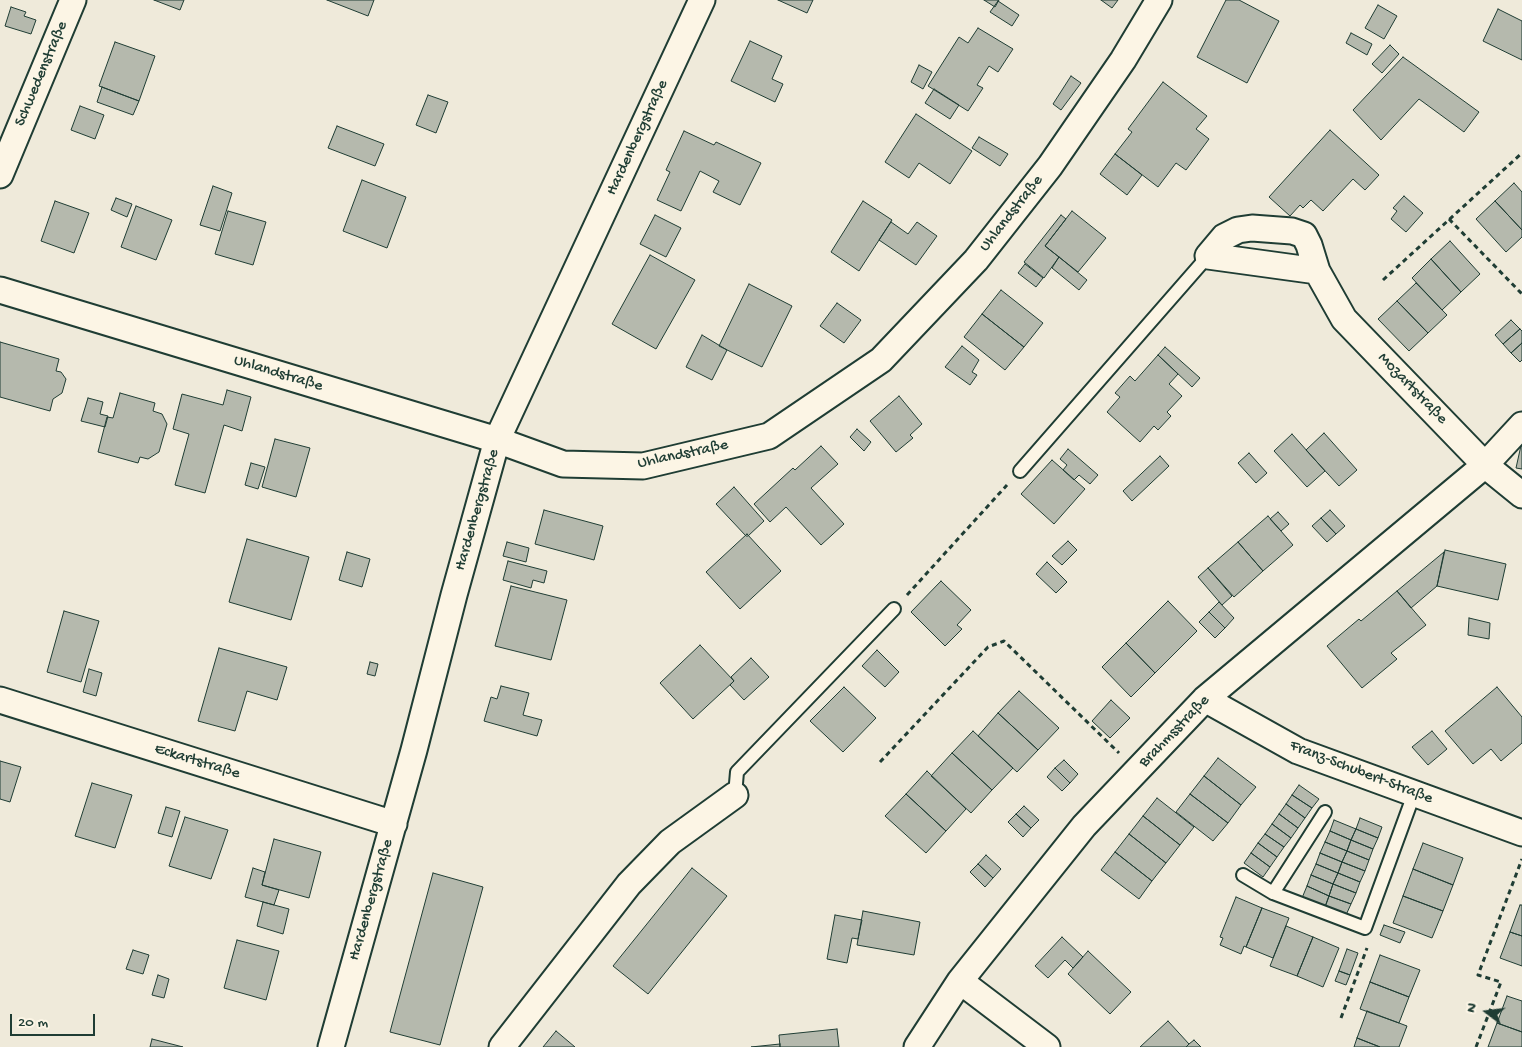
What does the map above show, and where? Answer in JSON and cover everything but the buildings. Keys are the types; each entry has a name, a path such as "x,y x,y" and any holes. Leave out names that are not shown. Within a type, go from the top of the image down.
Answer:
{"street":[{"name":"Schwedenstraße","path":"0,175 73,0"},
{"name":"Hardenbergstraße","path":"331,1047 394,824 497,440 702,0"},
{"name":"Uhlandstraße","path":"0,290 497,440 563,464 642,466 769,436 881,360 976,260 1050,166 1123,60 1160,0"},
{"name":"Mozartstraße","path":"1208,256 1224,237 1238,230 1252,228 1292,231 1304,235 1317,271 1344,319 1485,465 1522,495"},
{"path":"1208,256 1317,271"},
{"name":"Brahmsstraße","path":"917,1047 960,981 1084,826 1205,699 1485,465 1522,425"},
{"name":"Franz-Schubert-Straße","path":"1205,699 1298,751 1522,833"},
{"name":"Eckartstraße","path":"0,700 394,824"},
{"path":"502,1047 629,884 670,842 736,795"},
{"path":"960,981 1047,1047"}],"lane":[{"path":"1020,471 1208,256"},
{"path":"736,795 737,772 894,609"},
{"path":"1243,875 1273,893 1365,928 1414,794"},
{"path":"1273,893 1325,812"}],"path":[{"path":"1383,280 1522,153"},
{"path":"1449,219 1522,294"},
{"path":"894,609 1020,471"},
{"path":"880,762 988,648 1004,641 1137,771"},
{"path":"1476,1047 1501,982 1478,975 1522,858"},
{"path":"1342,1018 1371,936 1365,928"}]}
